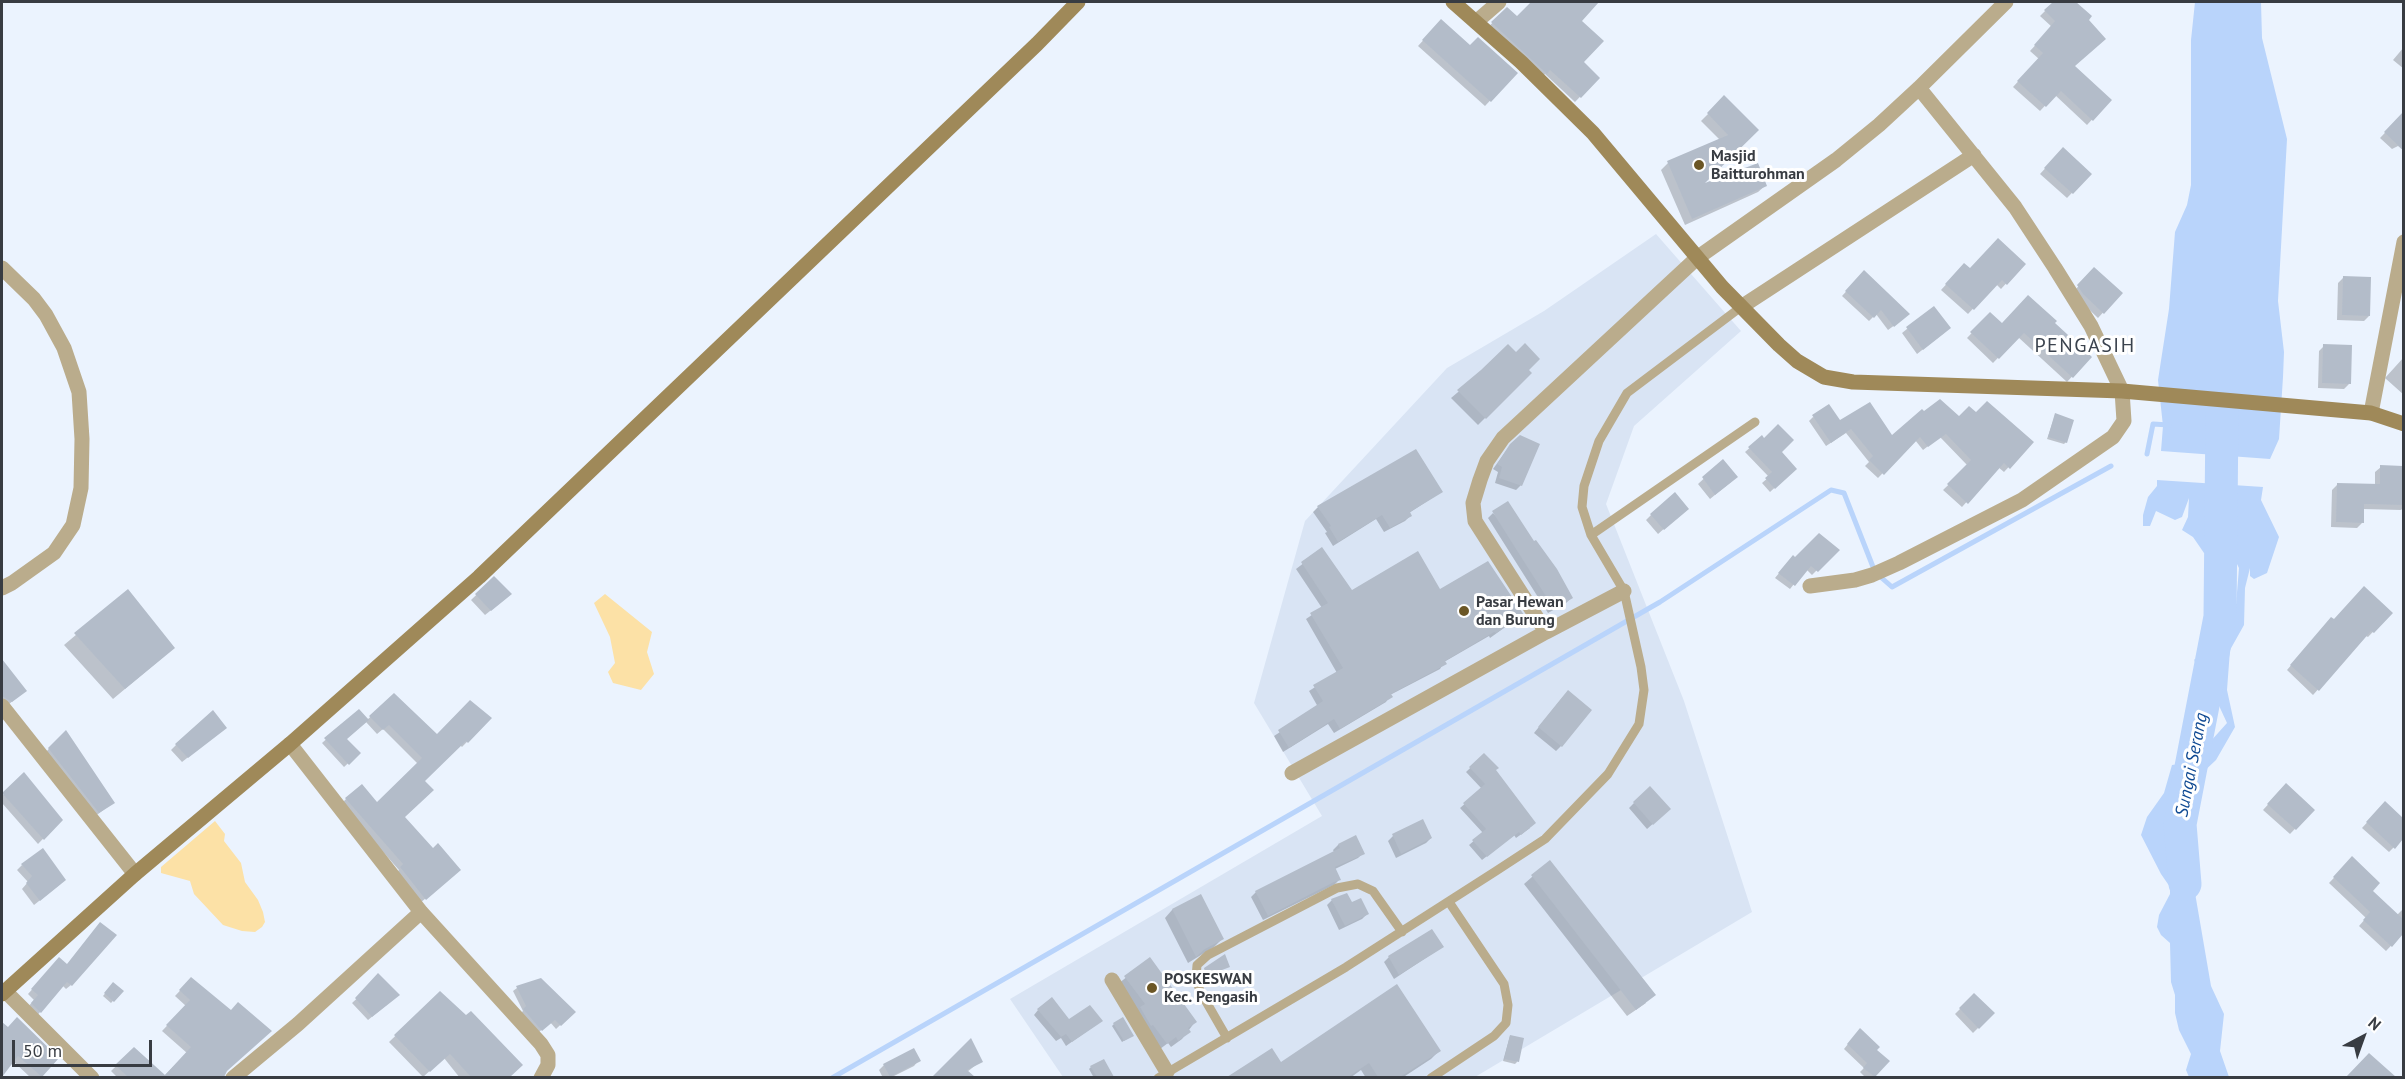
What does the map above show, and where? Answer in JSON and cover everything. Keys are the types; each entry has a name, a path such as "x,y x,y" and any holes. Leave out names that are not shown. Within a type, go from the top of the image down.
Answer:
{"street":[{"path":"92,1077 3,993 135,874 290,744 479,577 1011,69 1078,2"},
{"path":"1453,2 1521,62 1593,132 1697,258 1741,307 1797,361 1824,376 1853,382 2122,390 2371,413 2403,424"},
{"path":"1476,22 1498,2"},
{"path":"1546,632 1475,520 1473,503 1487,461 1503,438 1697,258 1836,160 1919,88 2006,2"},
{"path":"1810,586 1855,580 1872,575 2022,500 2113,437 2124,421 2122,390 2091,326 2015,207 1919,88"},
{"path":"1741,307 1974,155"},
{"path":"2371,413 2403,242"},
{"path":"2,268 34,299 46,315 64,348 79,392 82,439 81,488 73,525 54,553 2,588"},
{"path":"1292,773 1624,591"},
{"path":"2,706 135,874"},
{"path":"290,744 421,912 541,1044 548,1055 548,1065 541,1077"},
{"path":"233,1077 298,1024 421,912"},
{"path":"1112,980 1165,1076"}],"lane":[{"path":"1165,1076 1402,932 1545,839 1608,774 1639,724 1644,690 1624,591 1591,535 1582,507 1584,486 1599,441 1627,393 1741,307"},
{"path":"1591,535 1755,422"},
{"path":"1227,1038 1198,985 1197,965 1208,955 1337,888 1358,884 1373,891 1402,932"},
{"path":"1431,1077 1494,1036 1506,1023 1508,1005 1504,984 1449,902"}],"shaded area":[{"name":"Pasar Hewan dan Burung","path":"1656,234 1741,331 1634,426 1606,504 1684,701 1752,912 1475,1077 1063,1077 1010,999 1322,816 1254,703 1305,521 1447,368 1544,311"},
{"path":"605,594 652,632 647,652 654,674 641,690 613,683 608,672 615,663 610,637 594,603"},
{"path":"215,821 225,834 224,841 241,863 245,882 258,900 263,912 265,922 255,932 242,931 223,925 194,894 190,881 161,873 161,867"}],"water":[{"path":"2195,2 2261,2 2262,38 2287,139 2278,301 2284,352 2283,377 2279,439 2270,459 2161,451 2163,426 2158,380 2169,309 2175,232 2187,205 2191,185 2191,40"},
{"path":"2157,480 2263,487 2261,500 2279,537 2267,573 2254,579 2250,576 2250,568 2245,588 2244,625 2230,650 2227,690 2235,727 2216,760 2199,776 2174,822 2189,858 2211,986 2224,1014 2220,1051 2229,1077 2189,1077 2186,1070 2191,1054 2179,1030 2175,1013 2170,943 2161,935 2157,927 2159,915 2170,894 2170,887 2141,835 2147,817 2164,793 2172,765 2192,762 2227,723 2215,697 2201,684 2194,659 2214,674 2220,662 2218,640 2220,633 2231,628 2235,617 2239,568 2233,556 2204,553 2193,537 2182,530 2188,517 2189,498 2182,517 2175,520 2156,511 2150,526 2143,526 2143,515 2148,497 2157,486"}],"building":[{"path":"1531,2 1599,2 1582,21 1604,41 1584,62 1600,78 1581,98 1550,70 1547,74 1491,22 1507,7 1517,16"},
{"path":"2053,2 2076,2 2092,16 2089,20 2106,39 2075,66 2112,100 2093,121 2061,91 2046,107 2017,81 2043,53 2034,45 2055,21 2044,10"},
{"path":"1441,19 1470,45 1478,37 1518,73 1491,102 1422,40"},
{"path":"1724,95 1759,130 1705,183 1758,163 1767,186 1692,219 1667,161 1728,135 1707,113"},
{"path":"2403,112 2403,150 2384,132"},
{"path":"2063,147 2092,174 2073,194 2044,168"},
{"path":"1998,238 2026,264 2007,285 2002,280 1974,310 1945,284 1964,263 1970,268"},
{"path":"2094,267 2123,293 2104,314 2077,285"},
{"path":"1864,270 1910,314 1894,327 1881,310 1874,318 1845,291"},
{"path":"2343,276 2371,277 2370,316 2342,315"},
{"path":"2028,295 2092,357 2073,378 2024,333 1999,359 1970,332 1990,312 2002,323"},
{"path":"1934,306 1951,328 1923,350 1906,327"},
{"path":"1525,343 1540,359 1529,370 1532,373 1486,419 1457,390 1508,344 1516,352"},
{"path":"2323,344 2352,345 2351,384 2322,383"},
{"path":"1940,399 1959,416 1969,406 1976,412 1987,401 2034,442 2010,469 2004,463 1968,504 1947,484 1971,460 1946,434 1928,447 1920,437 1884,475 1869,460 1873,456 1851,429 1831,443 1812,415 1829,404 1840,420 1870,402 1892,435 1922,409 1924,411"},
{"path":"2055,413 2074,420 2067,443 2048,437"},
{"path":"1778,424 1794,440 1782,452 1797,469 1775,489 1765,478 1772,472 1748,447 1762,435 1764,438"},
{"path":"1520,435 1540,444 1522,486 1499,478 1502,467 1497,464 1510,444"},
{"path":"1416,449 1443,492 1410,512 1412,516 1390,528 1382,515 1338,542 1329,527 1331,526 1317,506"},
{"path":"1723,459 1738,477 1715,495 1702,477"},
{"path":"2380,465 2403,466 2403,505 2364,504 2364,523 2336,522 2337,483 2380,484"},
{"path":"1675,492 1689,509 1664,530 1650,514"},
{"path":"1508,501 1534,541 1536,540 1557,569 1573,598 1554,609 1492,511"},
{"path":"1819,533 1840,550 1818,572 1811,566 1795,586 1778,573 1793,555 1795,557"},
{"path":"1322,547 1352,590 1418,551 1440,589 1488,561 1524,615 1445,661 1447,664 1391,694 1393,697 1340,729 1334,719 1289,748 1278,730 1323,701 1313,685 1343,668 1310,613 1328,603 1301,562"},
{"path":"494,576 512,594 491,611 475,594"},
{"path":"2364,586 2393,613 2374,633 2371,631 2319,691 2290,665 2331,617 2334,619"},
{"path":"128,589 175,648 125,689 74,633"},
{"path":"2,659 27,691 12,702 2,696"},
{"path":"1568,690 1592,710 1562,747 1538,727"},
{"path":"394,693 437,734 470,700 492,718 425,781 434,790 405,817 433,848 438,843 461,870 426,900 400,867 403,864 345,798 362,784 377,802 422,758 389,725 383,730 369,716"},
{"path":"359,709 369,720 347,739 361,753 349,765 324,738"},
{"path":"213,710 227,728 188,758 175,744"},
{"path":"66,730 115,803 99,813 48,748"},
{"path":"1484,753 1499,768 1496,770 1536,823 1521,835 1519,832 1487,857 1472,840 1486,829 1463,803 1485,784 1469,767"},
{"path":"24,772 63,820 44,840 2,793"},
{"path":"2286,783 2315,810 2296,830 2267,804"},
{"path":"1650,786 1671,809 1653,825 1633,802"},
{"path":"2385,801 2403,818 2403,839 2395,849 2366,822"},
{"path":"1423,819 1432,838 1401,854 1392,834"},
{"path":"1356,835 1365,854 1335,867 1341,880 1268,916 1255,891 1340,848 1338,844"},
{"path":"43,848 66,880 40,901 26,883 32,876 21,864"},
{"path":"2352,856 2380,883 2373,891 2403,919 2403,934 2392,947 2363,920 2370,912 2333,877"},
{"path":"1550,860 1656,995 1636,1010 1531,875"},
{"path":"1347,893 1352,902 1361,898 1369,914 1345,926 1331,899"},
{"path":"1201,894 1224,939 1205,949 1196,957 1172,909"},
{"path":"100,922 117,935 72,986 67,982 41,1013 31,1003 38,995 31,989 59,957 67,964"},
{"path":"1432,929 1444,947 1399,975 1388,956"},
{"path":"1225,954 1230,967 1206,976 1204,968"},
{"path":"1150,957 1197,1022 1188,1028 1191,1032 1178,1041 1176,1037 1167,1044 1153,1025 1151,1026 1140,1007 1145,1004 1124,976"},
{"path":"378,973 400,995 372,1017 355,998"},
{"path":"191,977 231,1010 238,1002 272,1031 227,1071 224,1077 128,1077 115,1065 134,1047 165,1075 191,1047 166,1025 190,1000 179,990"},
{"path":"541,978 576,1012 561,1026 555,1020 542,1031 523,1009 526,1006 516,986"},
{"path":"113,982 124,991 114,1002 104,993"},
{"path":"1397,984 1441,1051 1400,1077 1378,1077 1369,1063 1348,1077 1227,1077 1272,1048 1281,1062"},
{"path":"440,991 466,1015 471,1011 523,1065 510,1077 471,1077 450,1054 430,1072 394,1035"},
{"path":"1974,993 1995,1013 1979,1029 1959,1008"},
{"path":"1052,997 1069,1019 1090,1005 1103,1021 1072,1042 1066,1034 1061,1037 1037,1009"},
{"path":"17,1017 59,1058 42,1077 18,1056 2,1077 2,1022 8,1027"},
{"path":"1123,1017 1134,1036 1124,1041 1113,1023"},
{"path":"1860,1028 1880,1047 1877,1050 1890,1061 1875,1077 1863,1068 1867,1063 1847,1044"},
{"path":"1510,1035 1524,1038 1519,1062 1504,1059"},
{"path":"971,1038 983,1062 967,1070 975,1077 932,1077"},
{"path":"914,1048 921,1061 890,1077 883,1064"},
{"path":"2369,1053 2396,1077 2346,1077"},
{"path":"1104,1059 1114,1077 1097,1077 1090,1066"}],"waterway":[{"name":"Sungai Serang","path":"2185,884 2180,824 2220,617 2222,412"},
{"path":"2147,454 2153,424 2169,425"},
{"path":"832,1078 1660,602 1831,490 1844,493 1875,572 1892,587 2111,466"}],"place":[{"name":"Masjid Baitturohman","path":"1699,165"},
{"name":"Pasar Hewan dan Burung","path":"1464,611"},
{"name":"POSKESWAN Kec. Pengasih","path":"1152,988"}],"district":[{"name":"PENGASIH","path":"2085,346"}]}
